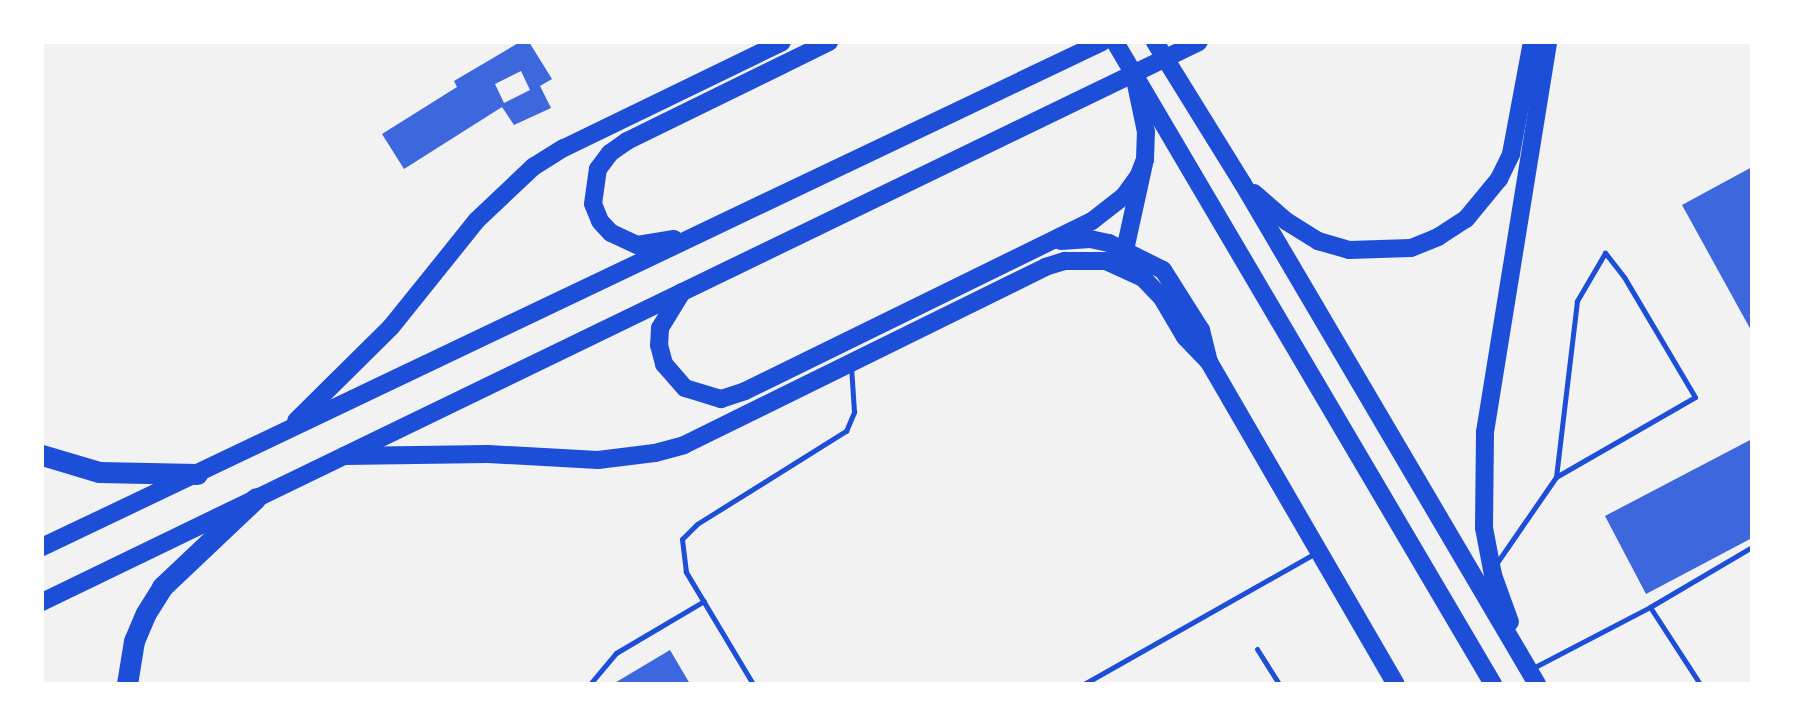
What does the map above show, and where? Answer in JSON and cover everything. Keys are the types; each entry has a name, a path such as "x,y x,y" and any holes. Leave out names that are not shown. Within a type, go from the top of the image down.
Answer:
{"highway":[{"path":"42,455 99,472 197,474"},
{"path":"127,684 134,641 146,613 162,587 256,498"}],"main road":[{"path":"285,432 391,327 477,220 533,167 564,148 782,42"},
{"path":"695,236 637,245 611,233 600,221 593,204 598,169 610,153 626,141 830,42"},
{"path":"42,547 1102,42"},
{"path":"1115,42 1493,684"},
{"path":"1155,42 1243,184 1530,673"},
{"path":"42,602 685,288 1039,121 1199,42"},
{"path":"1243,184 1286,221 1318,241 1349,250 1411,248 1438,237 1466,219 1499,179 1511,154 1532,42"},
{"path":"1530,673 1492,570 1484,528 1485,432 1548,42"},
{"path":"1123,257 1145,159 1146,132 1132,67"},
{"path":"685,288 660,328 659,345 664,364 685,388 721,398 745,391 1054,242 1092,220 1124,195 1139,174 1145,159"},
{"path":"1054,242 1090,239 1123,257 1162,298 1185,337 1209,362 1396,684"},
{"path":"344,456 463,454 597,460 655,453 684,444 1045,267 1087,259 1123,257"}],"lane":[{"path":"1492,570 1556,477 1695,397 1625,278 1605,253 1577,301 1556,477"},
{"path":"752,684 686,572 682,539 697,524 846,431 854,412 850,363"},
{"path":"1530,673 1752,547"},
{"path":"1084,684 1319,552"},
{"path":"590,684 616,653 704,601"},
{"path":"1650,607 1700,684"},
{"path":"1257,649 1279,684"}],"building":[{"path":"520,42 529,42 552,79 540,86 551,108 514,125 502,107 404,169 382,134 457,87 454,81","holes":["521,71 530,90 504,103 495,84"]},
{"path":"1752,167 1752,332 1682,205"},
{"path":"1752,439 1752,538 1646,594 1605,516"},
{"path":"670,650 690,684 613,684"}]}
